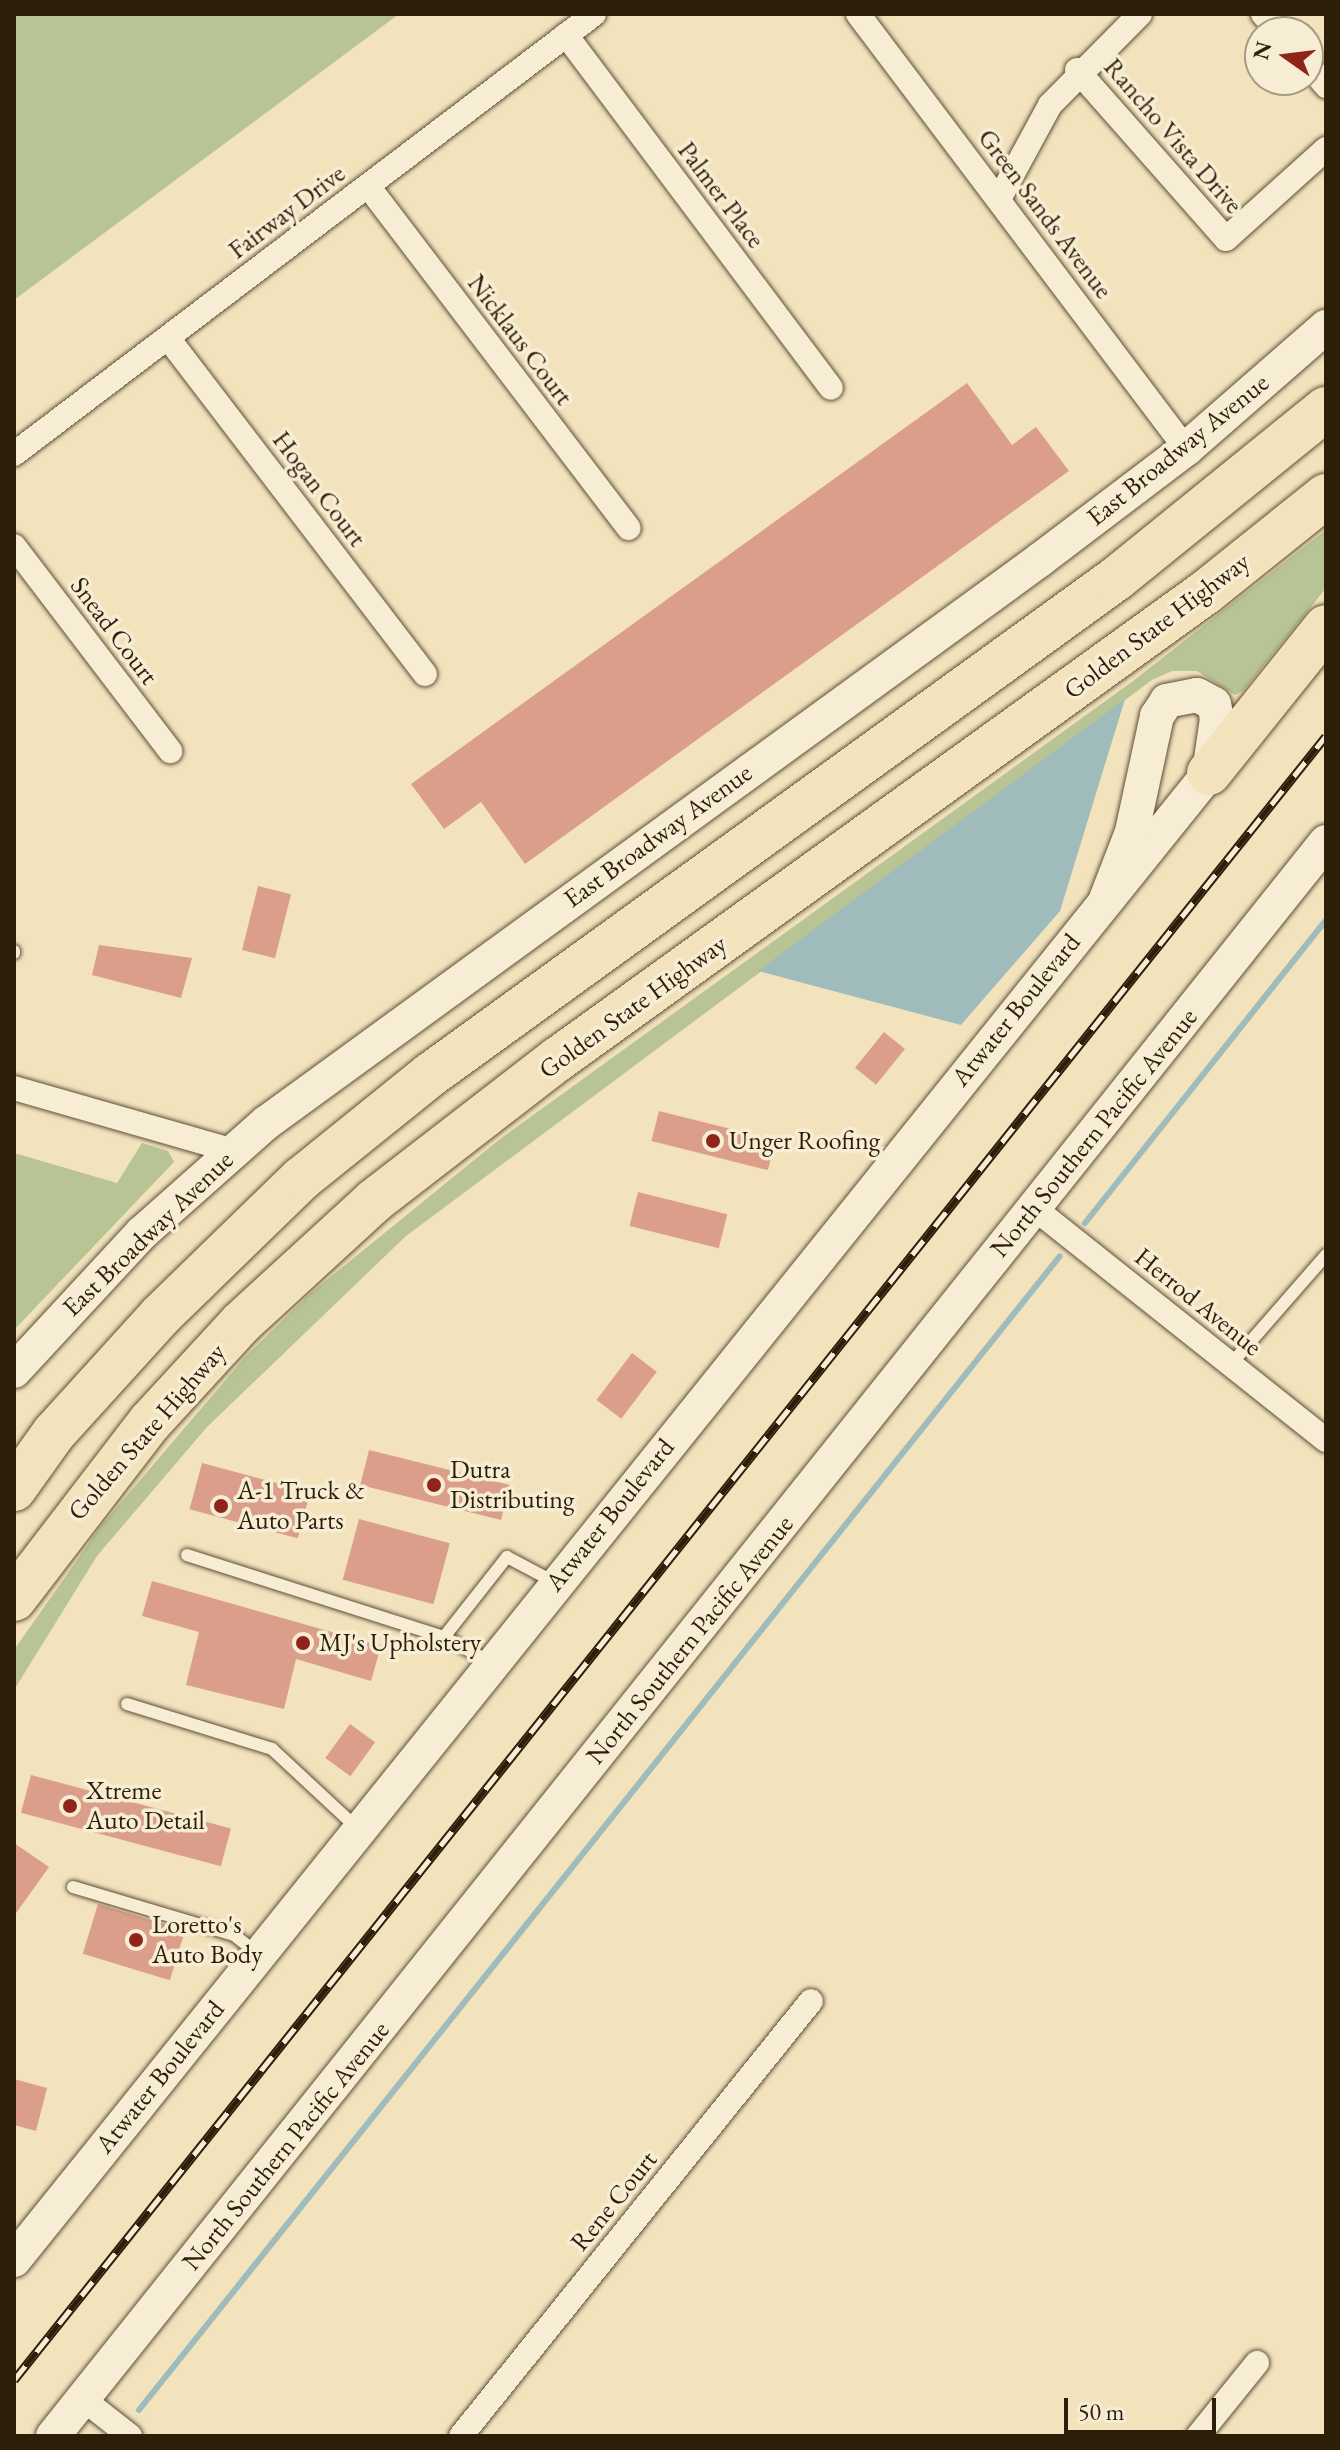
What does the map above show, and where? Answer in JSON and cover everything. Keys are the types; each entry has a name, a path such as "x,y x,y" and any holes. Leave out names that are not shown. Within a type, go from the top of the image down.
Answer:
{"highway":[{"path":"14,1480 160,1316 301,1179 491,1031 1117,578 1326,409"},
{"name":"Golden State Highway","path":"14,1599 150,1422 241,1323 374,1201 558,1059 1206,592 1326,496"},
{"path":"1209,773 1326,627"},
{"path":"14,1489 54,1433"}],"main road":[{"name":"East Broadway Avenue","path":"14,1371 113,1262 233,1151 1186,449 1326,327"},
{"path":"1106,899 1132,832 1157,716 1167,701 1197,695 1214,704 1217,735 1209,773"},
{"name":"Atwater Boulevard","path":"14,2260 1209,773"},
{"name":"North Southern Pacific Avenue","path":"53,2436 1326,842"}],"street":[{"name":"Fairway Drive","path":"14,454 594,14"},
{"name":"Green Sands Avenue","path":"858,14 1186,449"},
{"path":"999,199 1050,105 1077,70 1125,19"},
{"name":"Palmer Place","path":"566,35 831,388"},
{"name":"Rancho Vista Drive","path":"1077,70 1226,239 1326,149"},
{"name":"Nicklaus Court","path":"368,186 629,528"},
{"name":"Hogan Court","path":"168,338 425,674"},
{"name":"Snead Court","path":"14,546 170,751"},
{"path":"14,1088 233,1151"},
{"name":"Herrod Avenue","path":"1034,1208 1326,1440"},
{"name":"Rene Court","path":"461,2436 811,2001"},
{"path":"1198,2436 1257,2363"},
{"path":"83,2399 130,2436"}],"lane":[{"path":"1231,1364 1326,1255"},
{"path":"187,1555 444,1637 492,1663"},
{"path":"444,1637 507,1557 556,1583"},
{"path":"127,1704 272,1749 359,1830"},
{"path":"73,1887 234,1935 259,1954"}],"green space":[{"path":"14,14 399,14 14,300"},
{"path":"1326,530 1326,588 1243,691 1235,695 1197,671 1172,671 1152,680 406,1236 207,1427 97,1556 14,1690 14,1650 101,1526 246,1356 312,1292 500,1139 1133,681"},
{"path":"142,1143 168,1151 174,1162 14,1330 14,1153 117,1183"}],"water":[{"path":"1125,699 1060,911 961,1025 758,971"}],"building":[{"path":"967,383 1012,445 1036,427 1069,471 525,864 481,802 444,829 411,784"},
{"path":"258,886 291,894 275,958 242,950"},
{"path":"99,945 192,958 181,998 92,975"},
{"path":"884,1032 905,1049 876,1085 855,1068"},
{"name":"Unger Roofing","path":"659,1111 775,1140 768,1170 652,1141"},
{"path":"638,1192 727,1214 719,1248 630,1226"},
{"path":"632,1353 657,1372 621,1419 596,1400"},
{"name":"Dutra Distributing","path":"369,1450 510,1485 501,1520 360,1485"},
{"path":"202,1463 310,1492 298,1538 190,1509"},
{"path":"359,1519 450,1543 433,1604 343,1580"},
{"path":"152,1581 381,1646 371,1681 296,1659 284,1709 186,1685 199,1632 142,1616"},
{"path":"350,1724 375,1742 350,1776 325,1758"},
{"path":"31,1775 231,1829 221,1866 21,1813"},
{"path":"14,1843 49,1867 14,1916"},
{"name":"Loretto's Auto Body","path":"98,1904 185,1931 170,1980 83,1954"},
{"path":"14,2079 47,2088 36,2131 14,2125"}],"waterway":[{"path":"1085,1223 1326,920"},
{"path":"139,2410 1060,1256"}],"railway":[{"path":"14,2380 1326,736"}],"place":[{"name":"Unger Roofing","path":"713,1141"},
{"name":"Dutra Distributing","path":"434,1485"},
{"name":"A-1 Truck & Auto Parts","path":"221,1506"},
{"name":"MJ's Upholstery","path":"303,1643"},
{"name":"Xtreme Auto Detail","path":"70,1806"},
{"name":"Loretto's Auto Body","path":"136,1940"}]}
